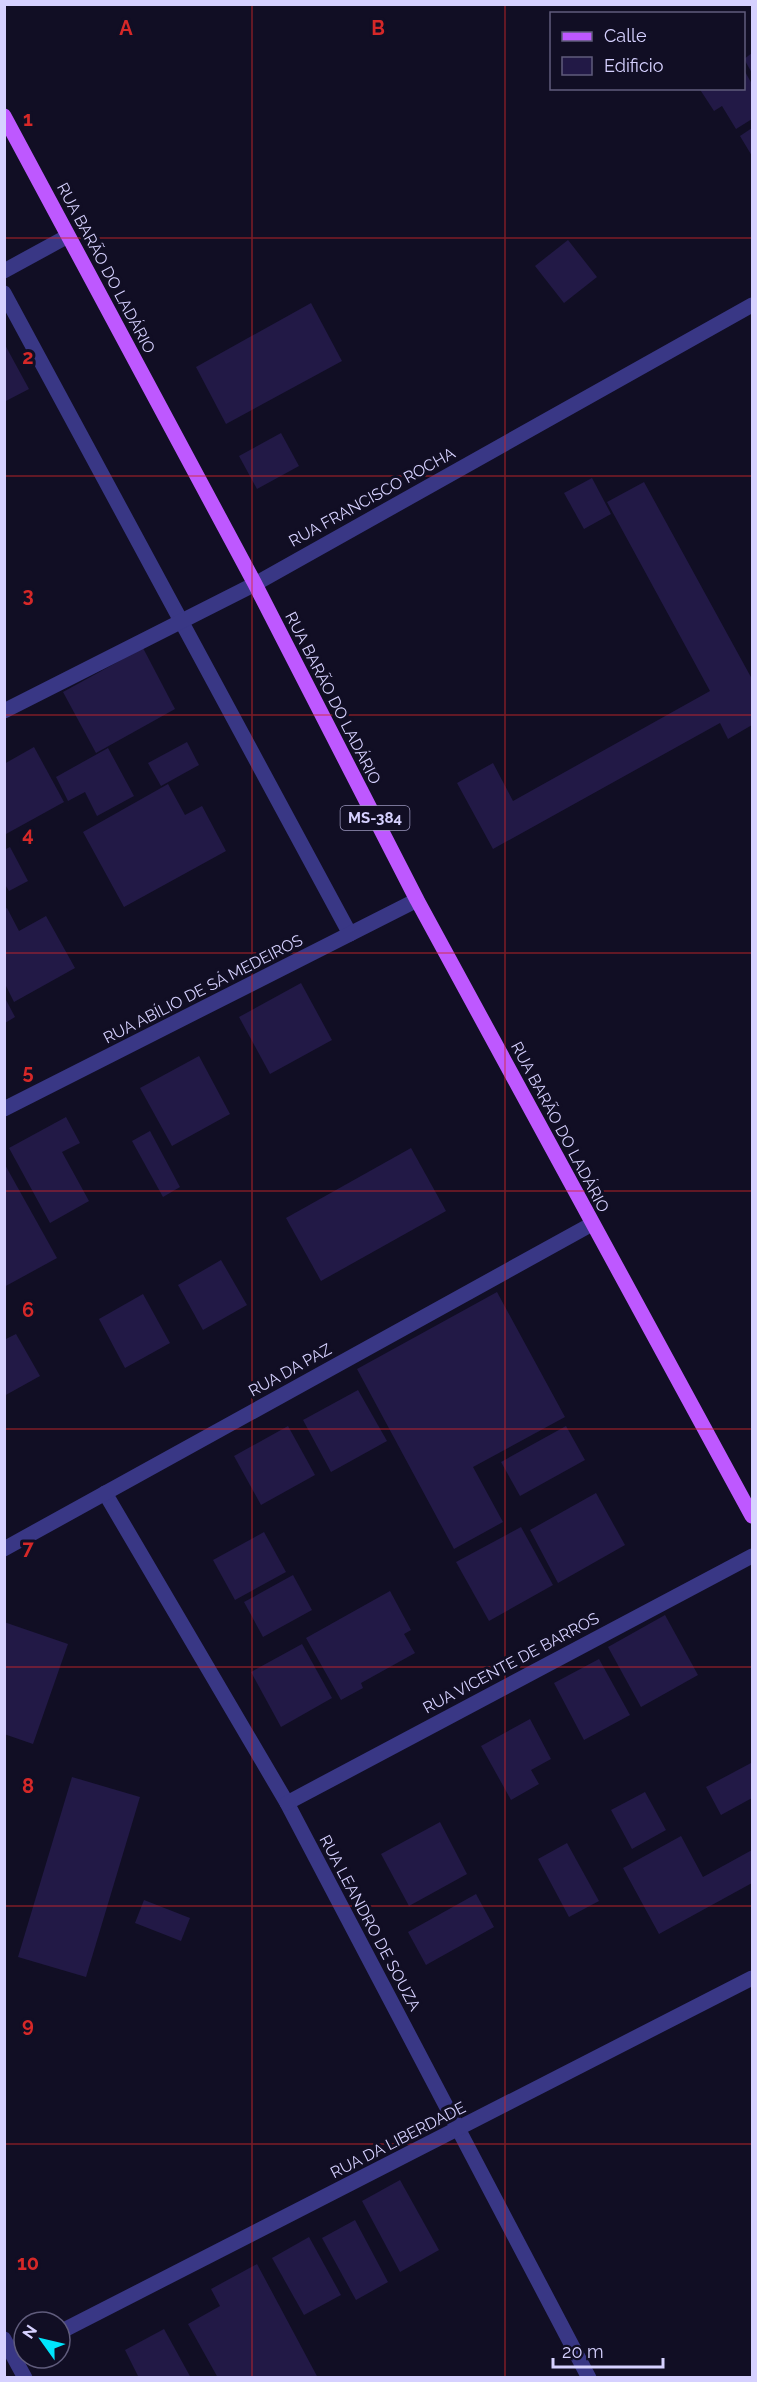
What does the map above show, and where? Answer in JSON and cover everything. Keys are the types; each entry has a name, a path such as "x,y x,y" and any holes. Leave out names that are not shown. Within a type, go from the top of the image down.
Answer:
{"main road":[{"name":"RUA BARÃO DO LADÁRIO","path":"4,116 255,584 417,900 753,1516"}],"street":[{"path":"4,271 68,236"},
{"path":"4,293 350,934"},
{"name":"RUA FRANCISCO ROCHA","path":"4,711 255,584 753,305"},
{"name":"RUA ABÍLIO DE SÁ MEDEIROS","path":"4,1109 417,900"},
{"name":"RUA DA PAZ","path":"4,1549 592,1224"},
{"name":"RUA LEANDRO DE SOUZA","path":"105,1493 287,1803 589,2378"},
{"name":"RUA VICENTE DE BARROS","path":"287,1803 753,1556"},
{"name":"RUA DA LIBERDADE","path":"72,2326 753,1978"},
{"path":"4,2339 12,2353"}],"building":[{"path":"752,53 752,73 745,61"},
{"path":"745,72 752,84 752,119 736,129 722,106 714,111 700,90 745,90"},
{"path":"752,128 752,156 740,136"},
{"path":"568,240 597,277 564,303 535,266"},
{"path":"311,303 342,361 226,424 196,367"},
{"path":"4,343 29,389 4,402"},
{"path":"281,433 299,466 257,489 239,456"},
{"path":"592,478 611,514 584,529 564,493"},
{"path":"644,482 752,679 752,725 728,739 720,723 493,849 457,783 493,763 513,801 710,691 607,502"},
{"path":"143,648 175,709 96,753 63,692"},
{"path":"187,742 199,765 161,786 148,763"},
{"path":"34,747 64,802 6,834 4,764"},
{"path":"108,748 134,796 97,816 85,792 68,801 56,777"},
{"path":"168,784 185,815 202,806 226,851 124,907 83,832"},
{"path":"10,847 28,881 9,891 4,883 4,850"},
{"path":"7,908 19,931 46,916 75,968 14,1002 5,984 5,909"},
{"path":"301,983 332,1040 270,1074 239,1017"},
{"path":"5,998 15,1017 5,1023"},
{"path":"199,1056 230,1114 172,1146 140,1088"},
{"path":"66,1117 80,1143 62,1152 89,1201 50,1223 9,1148"},
{"path":"150,1131 180,1187 163,1197 132,1141"},
{"path":"411,1148 446,1211 321,1281 286,1218"},
{"path":"4,1163 57,1258 4,1287"},
{"path":"221,1260 247,1305 203,1330 178,1285"},
{"path":"497,1292 565,1417 473,1467 503,1522 454,1549 357,1369"},
{"path":"143,1294 170,1343 125,1368 99,1319"},
{"path":"16,1334 40,1376 4,1396 4,1340"},
{"path":"358,1390 387,1441 331,1472 303,1420"},
{"path":"288,1426 315,1475 261,1505 234,1456"},
{"path":"566,1426 585,1460 520,1496 501,1462"},
{"path":"596,1493 625,1545 558,1583 530,1530"},
{"path":"521,1527 553,1585 489,1621 456,1562"},
{"path":"264,1532 286,1572 235,1600 213,1560"},
{"path":"293,1575 312,1610 263,1637 244,1602"},
{"path":"390,1591 411,1630 404,1634 415,1653 361,1683 363,1688 341,1700 306,1638"},
{"path":"665,1615 698,1675 641,1707 608,1647"},
{"path":"4,1622 68,1644 33,1744 4,1734"},
{"path":"302,1644 332,1698 281,1727 251,1672"},
{"path":"599,1659 630,1715 584,1740 554,1683"},
{"path":"530,1719 551,1759 531,1770 539,1784 511,1800 481,1746"},
{"path":"751,1763 752,1798 721,1815 706,1787"},
{"path":"72,1777 140,1797 86,1977 18,1957"},
{"path":"645,1792 666,1830 632,1849 611,1810"},
{"path":"440,1822 467,1874 409,1906 381,1854"},
{"path":"681,1836 703,1877 752,1850 752,1883 659,1934 623,1868"},
{"path":"567,1843 599,1901 569,1917 538,1859"},
{"path":"476,1894 494,1927 426,1965 408,1932"},
{"path":"144,1900 190,1918 181,1941 135,1923"},
{"path":"400,2180 439,2250 400,2272 362,2201"},
{"path":"355,2220 388,2282 356,2300 322,2238"},
{"path":"309,2237 341,2295 304,2315 272,2258"},
{"path":"257,2264 318,2378 218,2378 188,2324 220,2306 211,2289"},
{"path":"164,2329 191,2378 139,2378 125,2350"}]}
